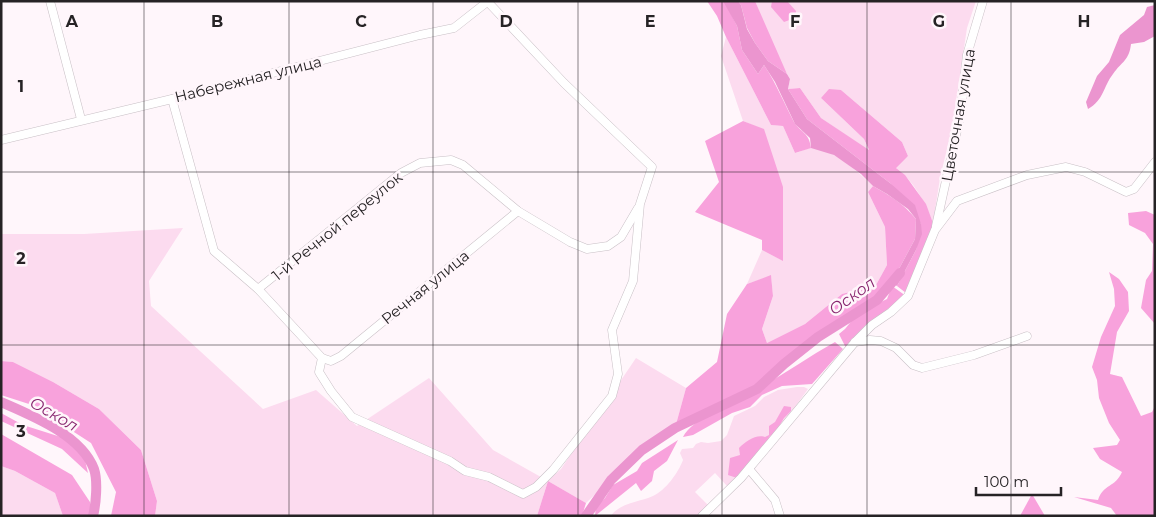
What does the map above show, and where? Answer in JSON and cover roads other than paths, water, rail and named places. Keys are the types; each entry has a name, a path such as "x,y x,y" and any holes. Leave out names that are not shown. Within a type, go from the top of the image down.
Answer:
{"street":[{"path":"50,1 81,120"},
{"name":"Цветочная улица","path":"935,230 960,117 967,55 984,1"},
{"path":"172,99 214,251 258,289 322,358 319,372 331,391 352,417 450,461 465,471 489,476 523,494 536,488 553,470 612,396 618,374 612,330 633,281 640,204 652,167 564,83 487,2"},
{"name":"Набережная улица","path":"1,140 454,28 487,2"},
{"name":"1-й Речной переулок","path":"258,289 401,173 420,163 451,160 463,164 518,212 570,242 587,249 608,246 621,237 640,204"},
{"path":"702,516 748,468 855,342 872,325 891,312 908,296 935,230 957,201 1027,174 1066,167 1085,172 1126,192 1134,189 1155,162"},
{"path":"943,196 957,201"},
{"name":"Речная улица","path":"322,358 330,361 340,356 518,212"},
{"path":"855,342 880,341 896,348 913,365 922,368 974,355 1027,336"},
{"path":"748,468 775,500 780,516"}],"waterway":[{"name":"Оскол","path":"586,516 611,480 642,450 675,428 757,389 784,364 818,337 877,300 900,273"},
{"name":"Оскол","path":"1,402 55,428 78,446 88,457 94,469 96,480 96,499 93,516"}]}
